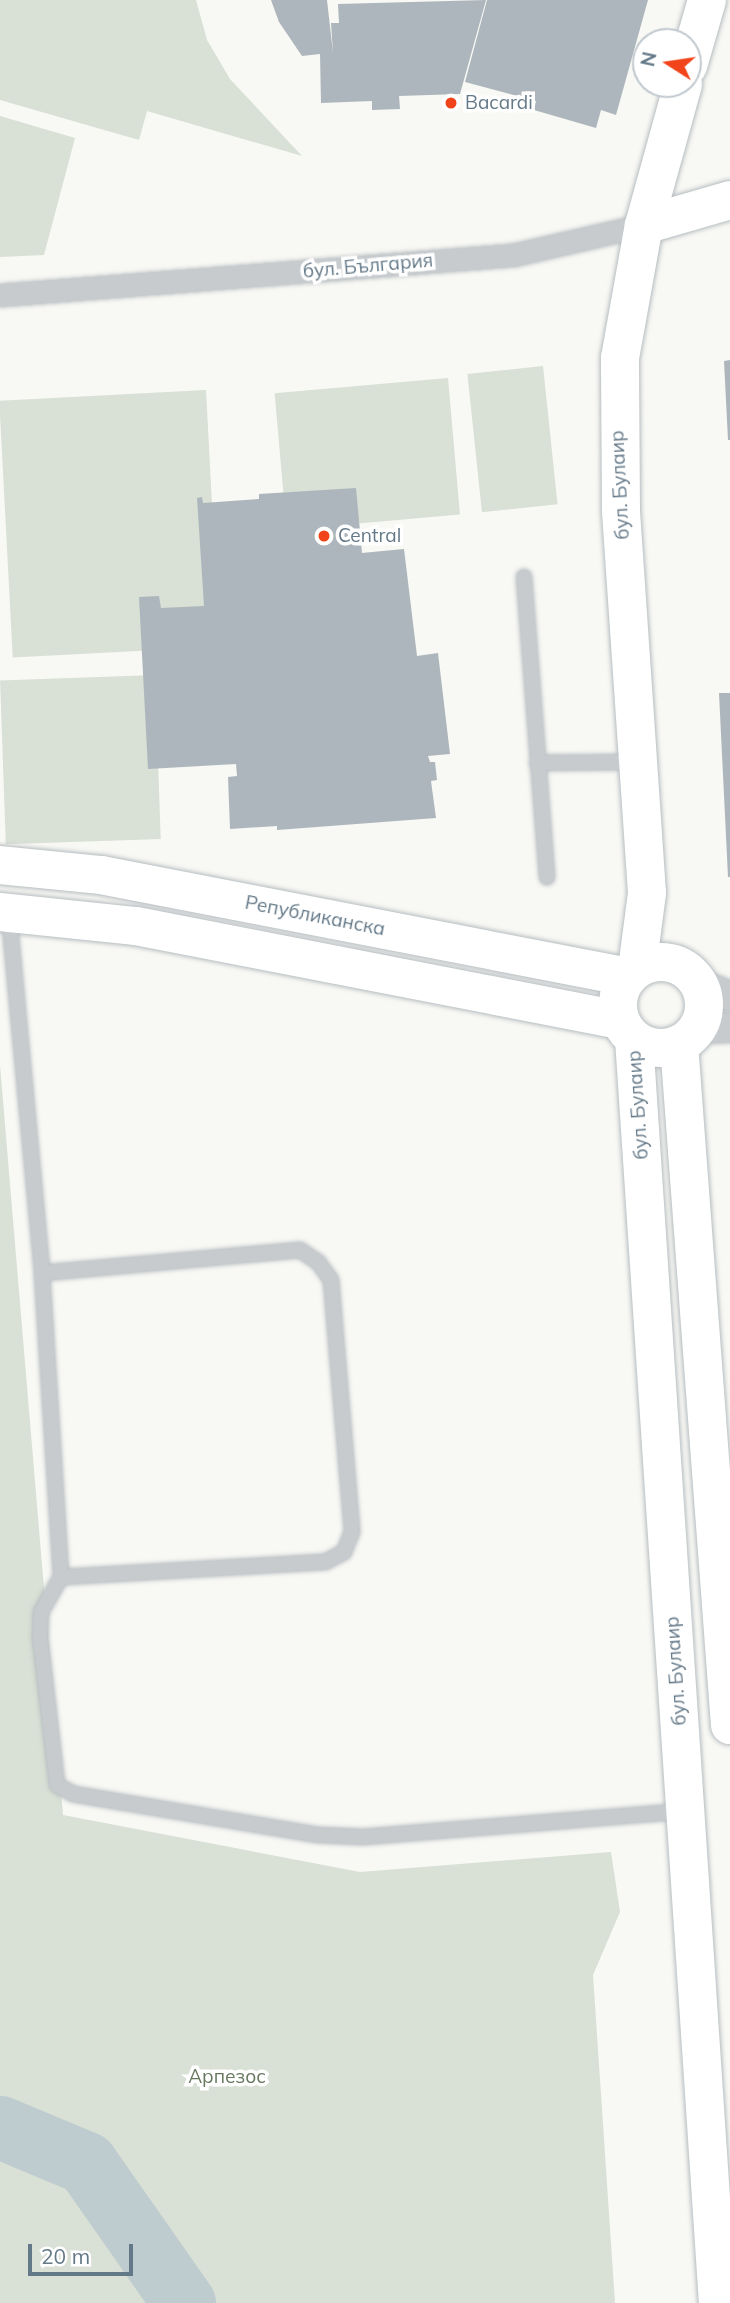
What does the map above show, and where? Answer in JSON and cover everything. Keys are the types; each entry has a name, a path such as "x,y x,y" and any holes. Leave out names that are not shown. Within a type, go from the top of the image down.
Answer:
{"main road":[{"path":"699,28 707,0"},
{"name":"бул. Булаир","path":"673,977 647,893 617,409 627,298 679,98"},
{"name":"бул. България","path":"644,225 730,200"},
{"path":"5,865 4,912 136,926 627,1029 656,1048 702,1033"},
{"name":"Републиканска","path":"5,865 114,877 673,977"},
{"path":"627,1029 620,993 673,977 704,1006 702,1033 730,1725"},
{"name":"бул. Булаир","path":"627,1029 686,1811 718,2303"}],"street":[{"name":"бул. България","path":"0,295 513,254 644,225"}],"lane":[{"path":"524,576 547,877"},
{"path":"537,763 638,762"},
{"path":"4,912 42,1273 61,1577 41,1612 40,1637 57,1785 73,1794 319,1835 363,1837 686,1811"},
{"path":"42,1273 300,1250 318,1262 331,1280 352,1532 344,1552 325,1562 61,1577"}],"green space":[{"path":"0,0 196,0 207,40 230,79 302,156 147,111 139,140 0,100"},
{"path":"0,116 75,138 44,255 0,257"},
{"path":"543,366 558,504 482,512 467,374"},
{"path":"448,378 460,514 287,530 275,393"},
{"path":"206,390 219,647 13,657 0,401"},
{"path":"155,675 161,839 6,844 0,680"},
{"name":"Арпезос","path":"0,1065 63,1815 360,1872 611,1852 620,1912 593,1975 615,2303 0,2303"}],"building":[{"path":"271,0 327,0 333,53 331,23 339,23 338,4 486,0 460,94 399,96 400,109 372,110 372,101 321,103 320,54 302,56 279,22"},
{"path":"487,0 648,0 640,28 632,28 632,58 616,115 601,110 596,128 534,110 536,101 465,82"},
{"path":"730,360 730,440 728,440 724,361"},
{"path":"356,488 362,553 404,549 417,656 438,653 450,754 428,756 430,762 435,762 437,780 431,781 436,818 277,830 277,826 230,829 228,777 237,776 236,764 148,769 139,597 159,596 161,608 204,606 197,498 202,497 203,503 259,499 259,494"},
{"path":"719,693 730,693 730,877 728,877"}],"waterway":[{"path":"0,2127 86,2163 184,2303"}],"place":[{"name":"Bacardi","path":"451,103"},
{"name":"Central","path":"324,536"}]}
